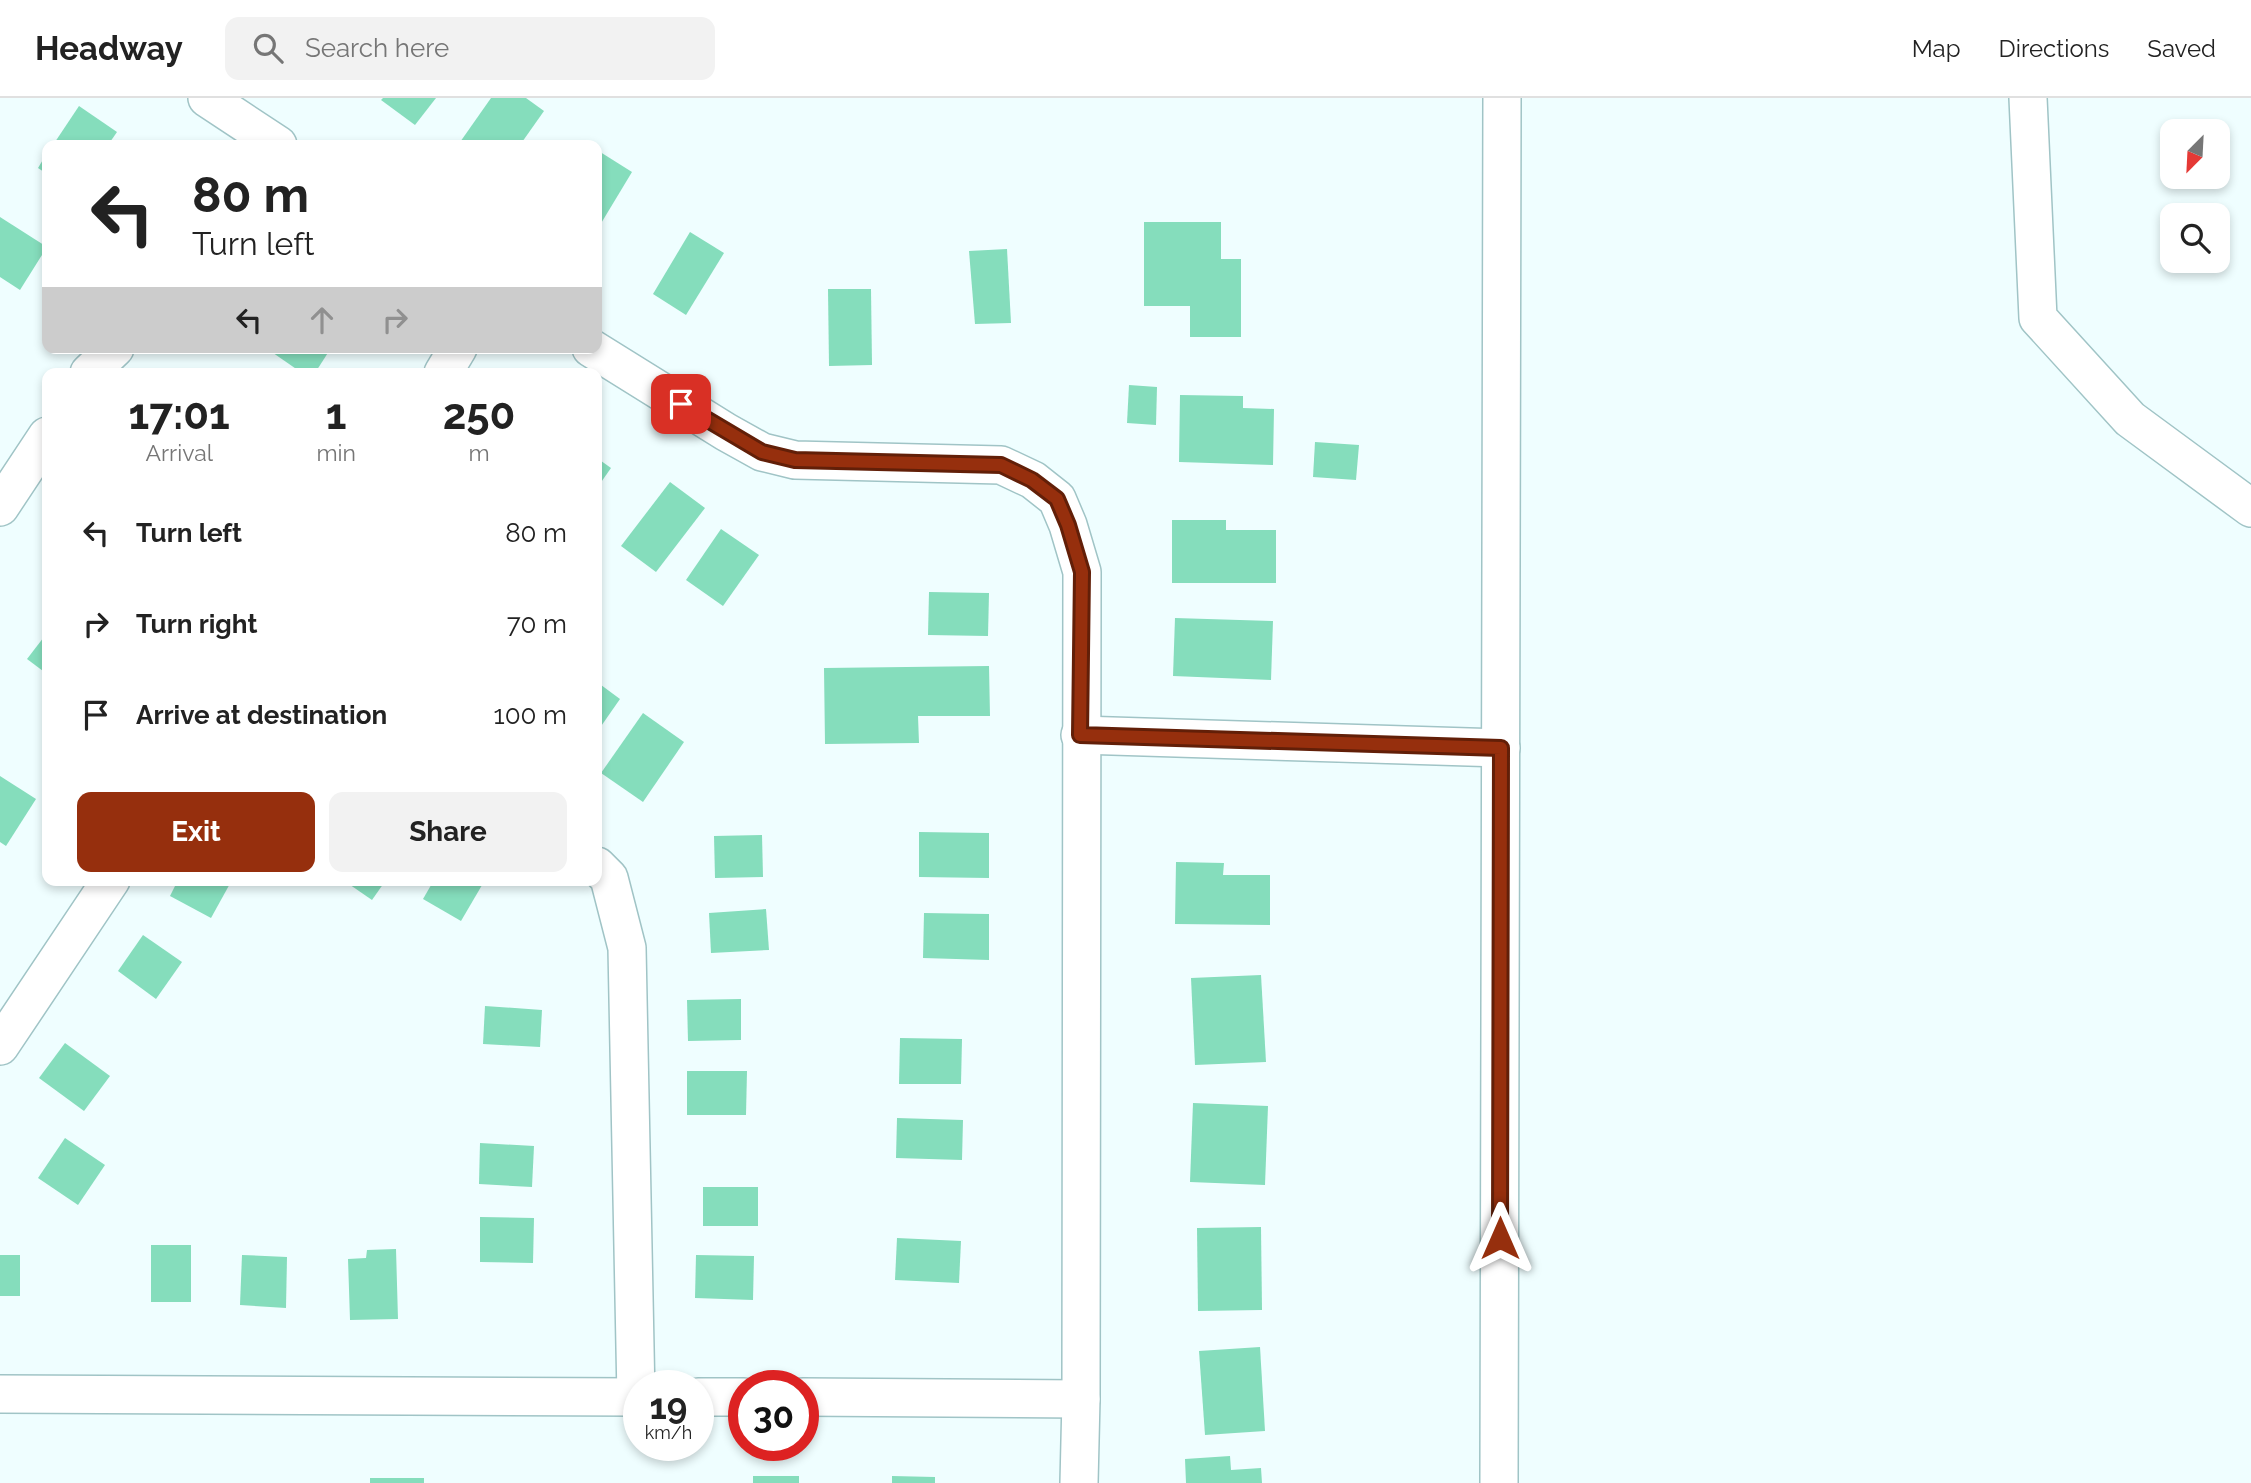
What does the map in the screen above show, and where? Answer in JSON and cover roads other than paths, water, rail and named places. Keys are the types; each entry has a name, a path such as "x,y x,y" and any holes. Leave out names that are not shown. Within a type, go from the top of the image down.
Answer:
{"street":[{"path":"1499,1483 1502,98"},
{"path":"2028,98 2038,318 2130,419 2251,509"},
{"path":"221,120 267,140"},
{"path":"94,368 109,354"},
{"path":"601,354 762,452 795,460 1001,465 1032,480 1057,499 1082,572 1079,1483"},
{"path":"0,507 42,444"},
{"path":"1080,735 1501,748"},
{"path":"602,871 609,878 627,948 636,1370"},
{"path":"0,1046 107,886"},
{"path":"0,1394 623,1397"},
{"path":"819,1398 1081,1399"}]}
